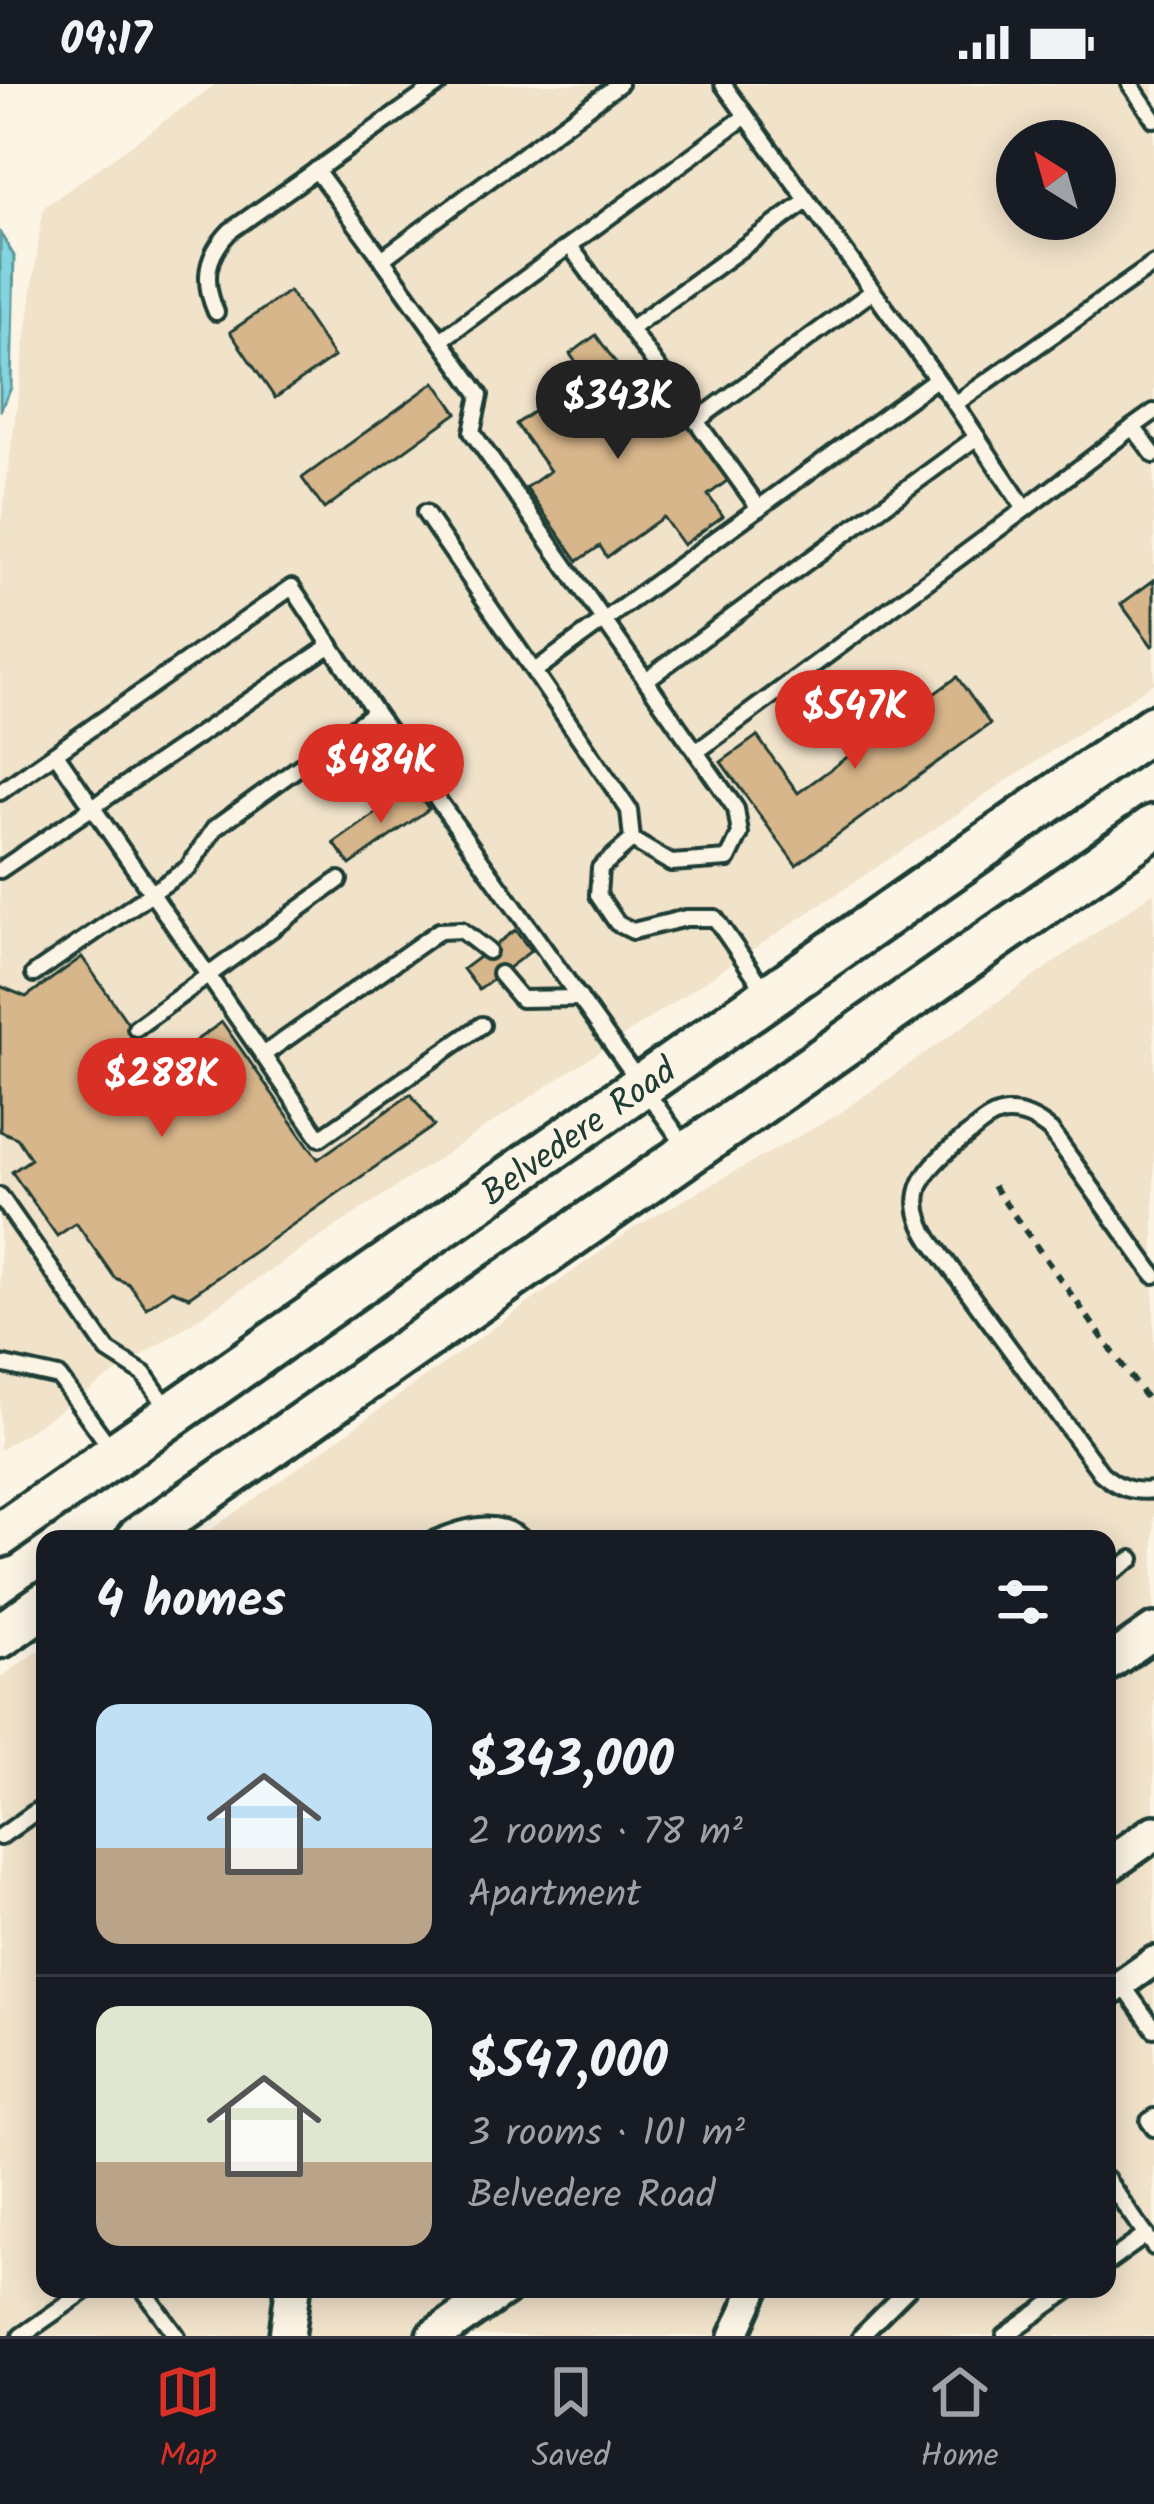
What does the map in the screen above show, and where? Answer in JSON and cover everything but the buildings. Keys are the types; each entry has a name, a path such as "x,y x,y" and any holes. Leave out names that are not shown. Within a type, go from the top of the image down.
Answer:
{"main road":[{"name":"Belvedere Road","path":"0,1535 1154,727"},
{"path":"151,1530 688,1152 1150,839"},
{"path":"0,1636 36,1610"}],"street":[{"path":"1116,1658 1154,1631"},
{"path":"1116,1860 1154,1833"},
{"path":"1116,1988 1154,1961"},
{"path":"287,2336 292,2298"},
{"path":"449,2326 489,2298"},
{"path":"734,2336 751,2298"}],"lane":[{"path":"216,312 206,278 218,244 439,84"},
{"path":"382,260 619,84"},
{"path":"723,84 955,404 1025,509"},
{"path":"1130,84 1154,119"},
{"path":"441,340 746,116"},
{"path":"316,170 480,395 472,432 736,809 740,834 728,859 671,862 632,840"},
{"path":"630,329 807,201"},
{"path":"570,246 759,508"},
{"path":"955,404 1154,264"},
{"path":"696,421 873,291"},
{"path":"536,670 936,379"},
{"path":"696,752 1154,412"},
{"path":"1133,428 1154,455"},
{"path":"646,680 977,437"},
{"path":"425,513 628,810 632,840"},
{"path":"0,792 292,587 375,712 688,1152"},
{"path":"0,869 331,645"},
{"path":"34,974 188,868 215,828 375,712"},
{"path":"56,754 320,1138 482,1025"},
{"path":"632,840 600,868 598,895 617,923 633,931 686,918 715,918 769,996"},
{"path":"136,1028 339,880"},
{"path":"263,1055 439,932 461,930 488,951"},
{"path":"500,974 521,999 580,998"},
{"path":"1154,1275 1051,1131 1038,1120 1007,1113 991,1117 936,1160 918,1191 922,1226 1101,1473 1114,1485 1132,1491 1154,1490"},
{"path":"0,1196 107,1351 144,1374 172,1414"},
{"path":"0,1364 59,1377 115,1454"},
{"path":"458,1530 471,1525 504,1530"},
{"path":"1116,1570 1132,1559"},
{"path":"0,1837 36,1811"},
{"path":"1116,1991 1154,2029"},
{"path":"1154,2117 1149,2121 1154,2128"},
{"path":"1116,2193 1150,2241 1116,2258"},
{"path":"21,2336 75,2298"},
{"path":"149,2298 176,2336"},
{"path":"861,2336 899,2298"},
{"path":"1005,2336 1058,2298"}],"path":[{"path":"993,1186 1154,1409"}],"shaded area":[{"path":"216,84 1154,84 1154,683 0,1450 0,531 43,208"},
{"path":"1154,892 1154,2336 0,2336 0,1678 36,1652 36,2298 1116,2298 1116,1530 211,1530 635,1227 837,1115"}],"water":[{"path":"0,233 14,256 11,388 0,411"}]}
